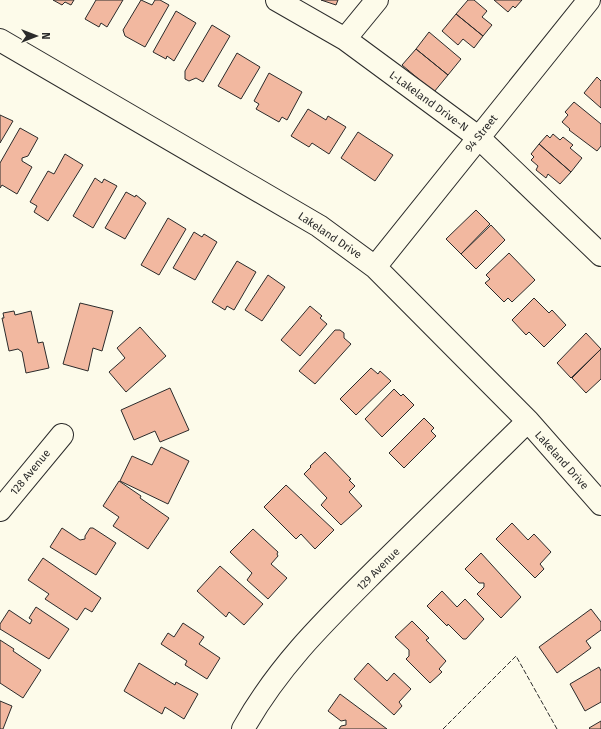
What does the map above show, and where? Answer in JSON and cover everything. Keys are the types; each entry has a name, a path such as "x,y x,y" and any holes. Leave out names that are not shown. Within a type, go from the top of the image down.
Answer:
{"street":[{"name":"L-Lakeland Drive-N","path":"277,0 345,39 478,137 598,245"},
{"path":"345,39 377,0"},
{"name":"94 Street","path":"375,267 589,0"},
{"name":"Lakeland Drive","path":"0,40 319,226 375,267 528,421 601,504"},
{"name":"129 Avenue","path":"243,729 277,676 310,636 528,421"},
{"name":"128 Avenue","path":"0,510 62,435"}],"building":[{"path":"53,0 74,0 71,5 65,2 62,5"},
{"path":"96,0 123,0 107,27 101,23 99,27 85,19"},
{"path":"141,0 152,5 155,0 160,0 169,5 145,47 125,36 123,30"},
{"path":"321,0 338,0 336,5"},
{"path":"468,0 474,0 487,11 482,17 492,25 483,36 456,14"},
{"path":"494,0 522,0 515,8 513,6 508,12"},
{"path":"176,11 196,23 174,61 167,56 166,59 153,52"},
{"path":"456,14 483,36 474,48 463,39 458,45 442,31"},
{"path":"212,25 230,36 203,82 196,78 189,81 185,79 185,71"},
{"path":"429,32 461,59 448,75 416,49"},
{"path":"416,49 448,75 434,92 402,65"},
{"path":"237,53 260,67 241,99 218,86"},
{"path":"269,73 302,92 287,120 282,117 279,122 256,109 259,104 254,101"},
{"path":"597,77 601,81 601,108 584,93"},
{"path":"574,102 601,124 601,146 597,151 569,130 570,129 562,122 568,115 565,112"},
{"path":"308,109 326,120 328,116 346,127 329,154 312,143 309,147 291,136"},
{"path":"0,115 13,121 0,143"},
{"path":"20,128 38,138 28,156 22,158 22,161 32,167 17,194 2,185 0,188 0,163"},
{"path":"358,132 393,155 375,181 341,158"},
{"path":"553,134 560,140 563,137 573,145 570,148 582,158 571,172 539,144 547,135 550,138"},
{"path":"539,144 571,172 560,184 548,174 546,178 536,170 538,166 531,160 534,157 531,154"},
{"path":"65,154 83,165 48,221 34,212 37,206 30,202 48,171 54,174"},
{"path":"95,178 102,183 104,179 117,186 93,228 73,216"},
{"path":"126,192 135,197 136,195 146,203 125,239 105,228"},
{"path":"476,210 490,224 461,254 446,239"},
{"path":"168,218 186,229 159,275 141,265"},
{"path":"491,225 505,240 476,269 461,254"},
{"path":"194,232 202,237 204,234 217,242 195,280 173,268"},
{"path":"509,253 535,280 512,302 508,298 504,302 485,283 490,279 486,275"},
{"path":"237,261 256,272 234,310 227,306 225,310 212,302"},
{"path":"268,275 285,287 262,321 245,310"},
{"path":"534,298 549,313 552,310 566,325 544,347 529,332 526,335 512,320"},
{"path":"80,303 113,311 102,351 93,348 88,371 63,364"},
{"path":"310,306 322,316 320,318 327,324 300,356 281,340"},
{"path":"14,311 15,315 31,311 38,343 43,342 49,368 26,373 22,352 18,349 9,351 2,318 4,318 3,313"},
{"path":"140,327 166,356 126,392 109,372 125,358 117,348"},
{"path":"335,330 340,330 344,333 344,338 351,344 315,384 299,371"},
{"path":"586,333 601,349 571,378 557,363"},
{"path":"601,349 601,379 586,393 572,378"},
{"path":"371,368 378,374 380,371 391,381 356,415 340,399"},
{"path":"170,388 189,430 160,442 155,431 134,440 121,410"},
{"path":"394,389 401,396 403,394 414,405 382,437 365,419"},
{"path":"424,418 434,428 431,431 436,436 404,468 389,453"},
{"path":"161,447 189,461 168,504 120,481 132,456 152,465"},
{"path":"325,452 351,479 349,480 355,486 349,492 362,506 341,525 321,505 327,498 304,474"},
{"path":"119,481 169,518 148,549 113,526 119,517 103,506"},
{"path":"286,485 334,530 315,549 301,534 296,539 264,507"},
{"path":"512,523 528,540 534,534 551,552 540,564 544,569 535,578 496,539"},
{"path":"62,528 80,540 85,539 85,536 90,528 93,528 116,543 96,575 50,547"},
{"path":"253,529 278,552 278,556 271,564 287,578 268,599 247,580 252,573 230,552"},
{"path":"481,553 521,597 501,618 477,594 484,587 484,583 479,583 465,569"},
{"path":"43,558 101,598 92,612 85,608 77,620 45,599 49,594 28,580"},
{"path":"220,566 263,604 244,625 229,612 226,617 197,591"},
{"path":"442,591 457,607 465,599 484,619 466,639 463,639 448,624 447,626 427,606"},
{"path":"36,607 69,629 49,659 0,629 0,624 9,610 30,624 32,620 29,618"},
{"path":"591,609 601,622 601,630 586,641 591,648 557,673 539,647"},
{"path":"412,621 429,638 426,640 446,661 439,669 442,672 430,683 406,659 409,656 409,650 395,637"},
{"path":"183,623 204,637 199,644 220,658 207,679 185,665 187,661 161,644 168,633 174,637"},
{"path":"0,640 14,649 13,651 41,670 23,698 0,683"},
{"path":"139,663 175,685 176,682 198,694 184,719 165,707 162,714 124,691"},
{"path":"368,663 387,681 394,673 411,689 399,702 402,706 394,715 354,679"},
{"path":"599,667 601,671 601,702 585,711 570,684"},
{"path":"340,694 387,729 339,729 341,726 346,725 346,720 341,721 328,711"},
{"path":"0,701 12,706 3,729 0,729"},
{"path":"601,721 601,729 589,728"}],"fence":[{"path":"443,729 516,656 557,729"}]}
